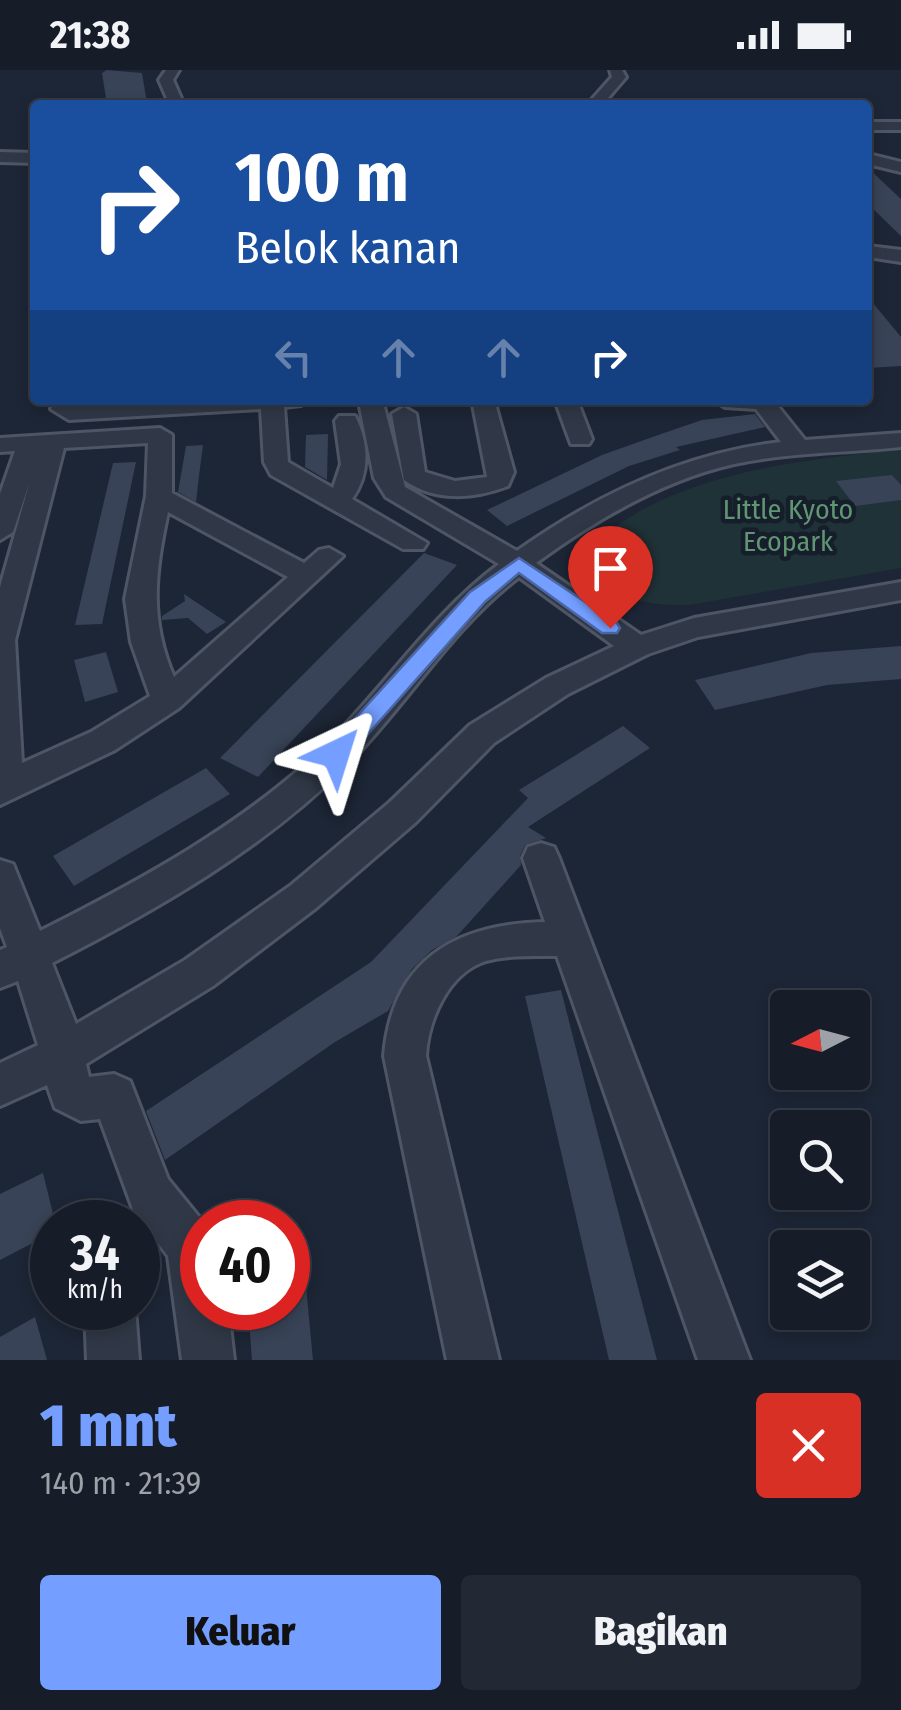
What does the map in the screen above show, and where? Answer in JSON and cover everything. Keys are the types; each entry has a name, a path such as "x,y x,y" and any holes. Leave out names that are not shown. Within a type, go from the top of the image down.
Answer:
{"street":[{"path":"174,70 166,80 176,100"},
{"path":"598,100 619,77 616,70"},
{"path":"872,126 901,126"},
{"path":"872,145 895,165"},
{"path":"0,158 30,158"},
{"path":"872,252 901,256"},
{"path":"64,405 63,410 69,414 137,405"},
{"path":"283,405 276,466 413,542"},
{"path":"374,408 413,475 423,484 438,488 488,486 499,481 484,405"},
{"path":"568,405 580,439"},
{"path":"765,405 800,450"},
{"path":"335,501 348,490 374,408"},
{"path":"374,408 387,478 395,492 519,564 636,647"},
{"path":"0,445 160,435 160,496 140,580 137,612 144,647 168,700"},
{"path":"0,1085 38,998 167,880 294,791 336,754 478,597 519,564 629,496 676,475 742,454 901,440"},
{"path":"0,532 41,442"},
{"path":"41,442 0,640 3,788 103,741 168,700 317,566 160,496"},
{"path":"38,998 200,973 303,897 403,812 482,734 557,686 636,647 694,628 901,592"},
{"path":"541,858 724,1360"},
{"path":"0,875 71,1093 81,1099 114,1096 140,1200"},
{"path":"473,1360 406,1056 406,1032 440,969 467,948 492,941 571,938"},
{"path":"160,1223 180,1238"},
{"path":"111,1330 112,1360"},
{"path":"205,1330 208,1360"}],"green space":[{"name":"Little Kyoto Ecopark","path":"901,449 901,568 689,605 623,596 597,579 592,566 604,539 636,514 673,495 764,468"}],"building":[{"path":"102,73 142,73 146,100 106,100"},
{"path":"872,172 901,199 901,236 872,208"},
{"path":"872,302 901,337 901,366 872,368"},
{"path":"755,414 765,427 676,447 680,450 629,466 507,526 487,510 602,455 702,420"},
{"path":"328,434 327,480 305,467 306,435"},
{"path":"203,445 196,502 178,492 186,446"},
{"path":"136,462 102,624 75,625 113,463"},
{"path":"892,475 901,485 901,500 855,506 836,481"},
{"path":"424,553 457,565 258,777 220,758"},
{"path":"184,594 226,622 207,634 188,618 162,620 162,616 185,601"},
{"path":"901,646 901,679 827,685 715,710 695,680 811,653"},
{"path":"106,652 118,692 85,702 74,660"},
{"path":"623,726 650,748 528,827 546,838 525,845 521,865 457,936 432,950 412,969 388,1011 335,1042 165,1160 146,1111 371,962 528,798 519,790"},
{"path":"206,768 230,794 74,886 53,856"},
{"path":"561,990 657,1360 609,1360 525,996"},
{"path":"43,1173 50,1200 30,1200 30,1244 0,1260 0,1194"},
{"path":"30,1320 30,1330 39,1330 47,1360 0,1360 0,1337"},
{"path":"310,1328 313,1360 252,1360 250,1330"}],"route":[{"path":"336,754 478,597 519,564 610,628"}]}
